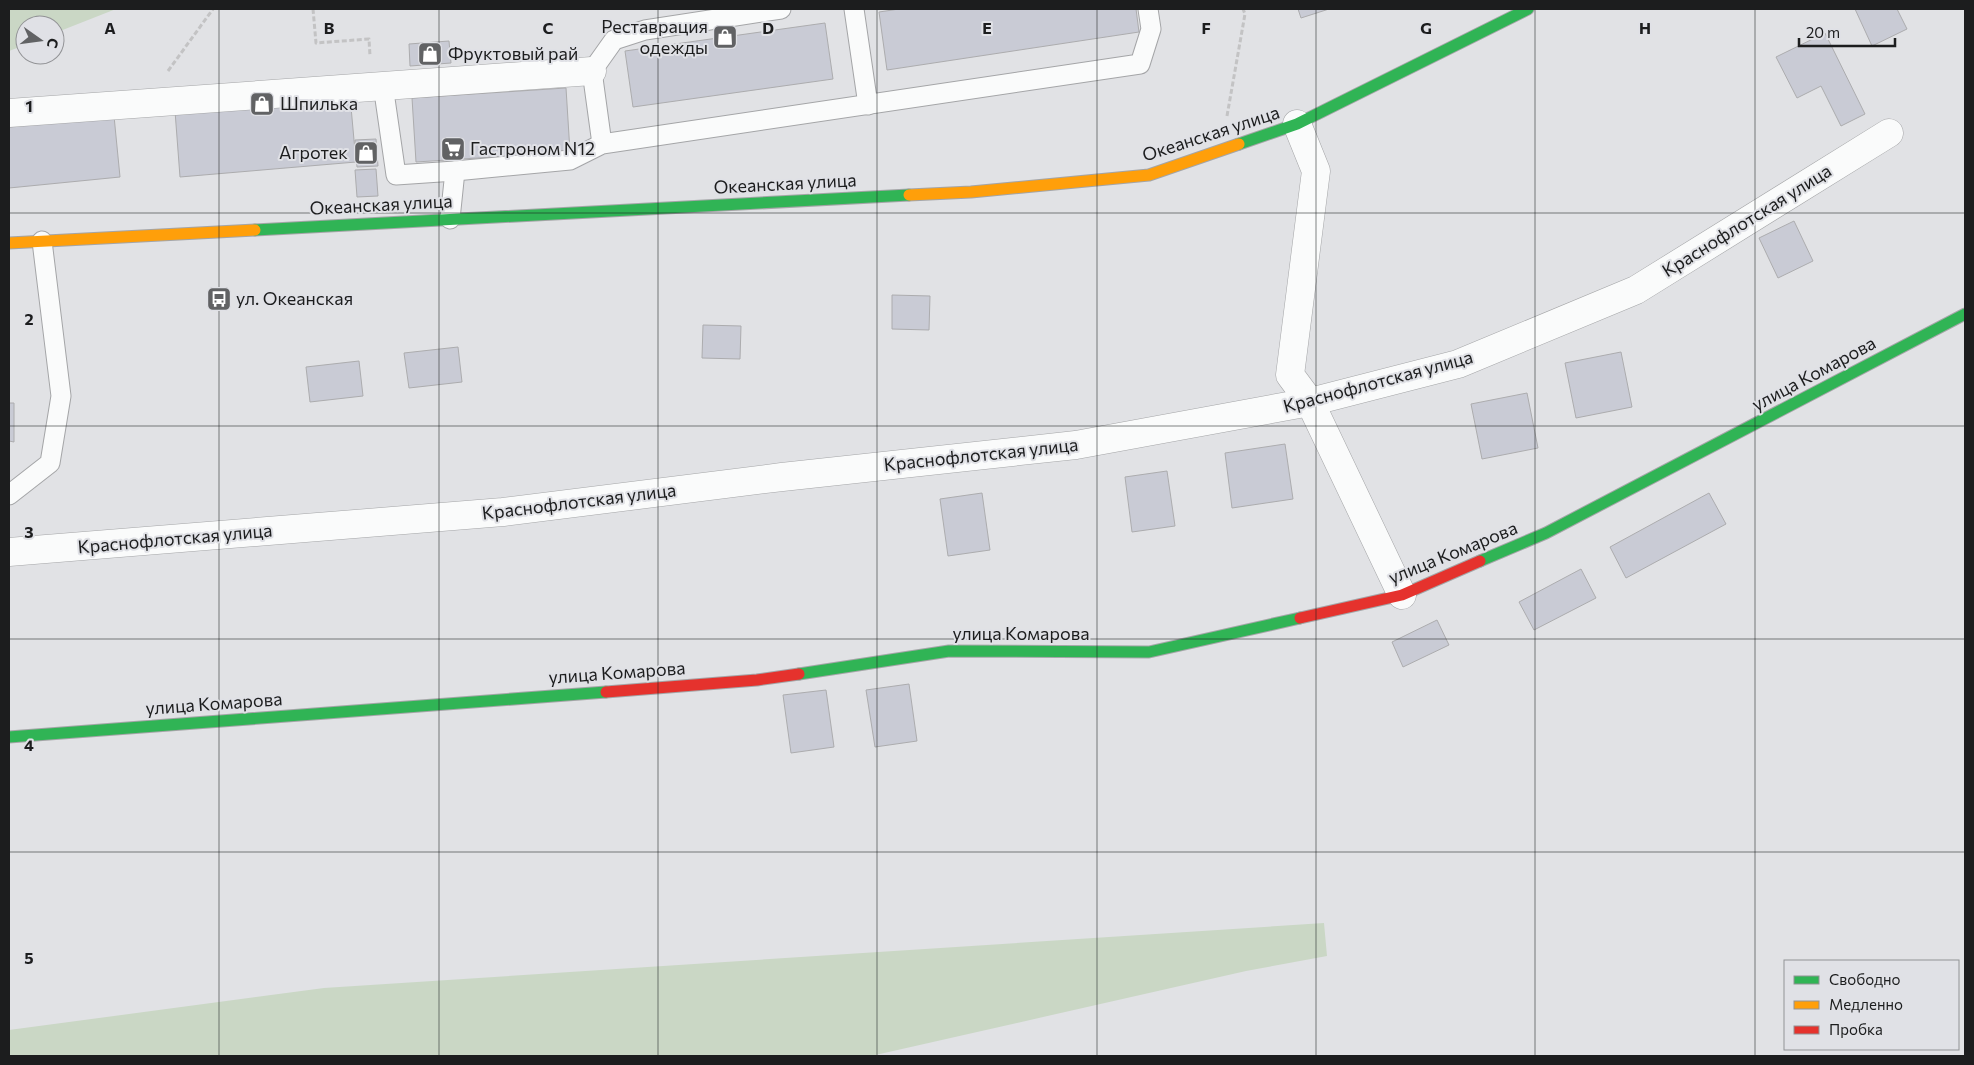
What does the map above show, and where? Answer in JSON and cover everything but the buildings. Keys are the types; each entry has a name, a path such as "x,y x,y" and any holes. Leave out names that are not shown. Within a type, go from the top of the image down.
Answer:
{"street":[{"name":"Океанская улица","path":"9,243 971,192 1149,175 1297,124 1528,9"},
{"path":"9,113 142,105 378,85 592,70"},
{"path":"1297,124 1316,171 1290,375 1310,402 1402,595"},
{"name":"Краснофлотская улица","path":"9,552 503,512 782,477 1076,445 1310,402 1458,364 1636,290 1889,133"},
{"name":"улица Комарова","path":"9,737 757,680 949,651 1149,652 1402,595 1546,533 1965,314"}],"lane":[{"path":"602,144 592,70 614,40 645,30 782,9"},
{"path":"854,9 868,105"},
{"path":"378,85 396,175 570,160 602,144 1140,64 1151,29 1148,9"},
{"path":"450,219 455,171"},
{"path":"9,495 50,463 61,396 42,241"}],"path":[{"path":"142,105 213,9"},
{"path":"313,9 316,43 369,39 378,85"},
{"path":"1226,123 1245,14 1243,9"}],"green space":[{"path":"9,9 116,9 65,29 65,15 15,15 15,49 9,51"},
{"path":"1324,923 1327,956 1246,971 871,1056 9,1056 9,1030 324,988"}],"traffic: fast":[{"path":"1239,144 1297,124 1528,9"},
{"path":"255,230 909,195"},
{"path":"1480,561 1546,533 1965,314"},
{"path":"799,674 949,651 1149,652 1300,618"},
{"path":"9,737 606,692"}],"traffic: slow":[{"path":"909,195 971,192 1149,175 1239,144"},
{"path":"9,243 255,230"}],"traffic: jam":[{"path":"1300,618 1402,595 1480,561"},
{"path":"606,692 757,680 799,674"}],"place":[{"name":"Реставрация одежды","path":"725,37"},
{"name":"Фруктовый рай","path":"430,54"},
{"name":"Шпилька","path":"262,104"},
{"name":"Гастроном N12","path":"453,149"},
{"name":"Агротек","path":"366,153"},
{"name":"ул. Океанская","path":"219,299"}]}
